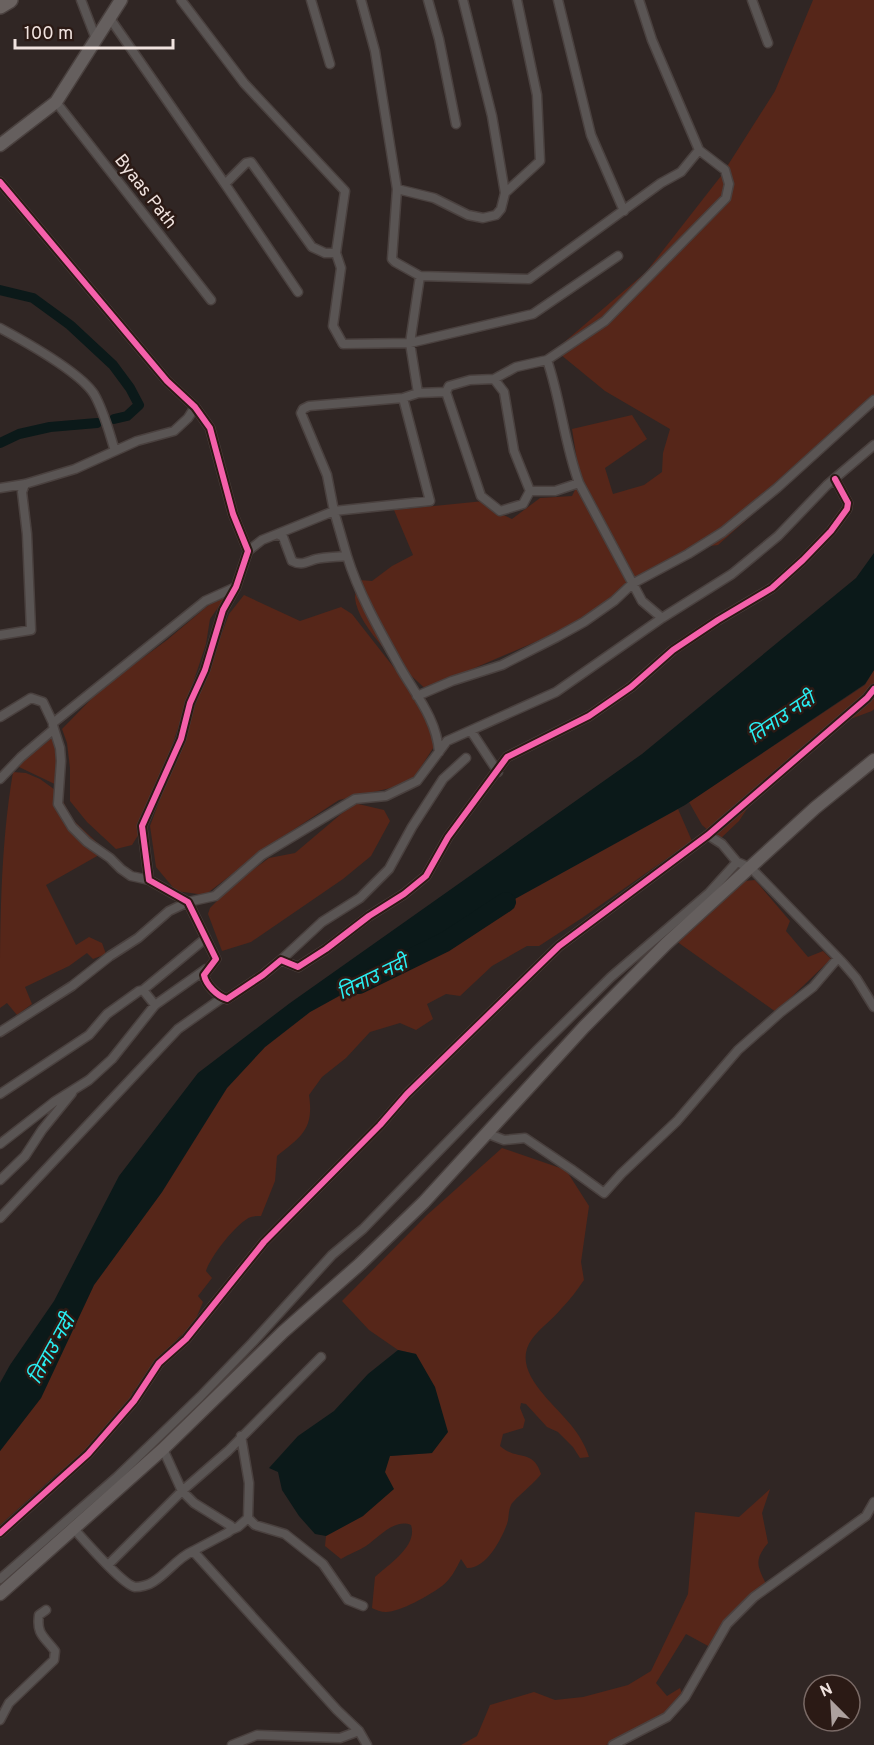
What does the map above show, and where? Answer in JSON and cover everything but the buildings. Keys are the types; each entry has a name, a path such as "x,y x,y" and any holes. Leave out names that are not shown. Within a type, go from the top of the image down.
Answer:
{"highway":[{"path":"0,6 10,0"}],"street":[{"path":"81,0 96,39"},
{"path":"0,145 56,102 121,0"},
{"path":"181,0 243,83 345,191 336,253 341,268 333,326 343,344 410,343 533,314 618,256"},
{"path":"311,0 330,64"},
{"path":"361,0 375,51 397,189 392,259 420,276 529,279 661,183 681,172 699,150"},
{"path":"428,0 439,39 456,124"},
{"path":"397,189 434,198 468,215 483,218 496,215 501,209 505,193 492,116 463,0"},
{"path":"505,193 540,160 537,95 517,0"},
{"path":"558,0 591,135 624,211"},
{"path":"530,491 523,504 500,511 482,495 446,392 449,386 470,380 494,379 516,367 547,360 605,321 726,198 729,184 725,170 699,150 652,40 639,0"},
{"path":"752,0 768,43"},
{"path":"109,17 298,292"},
{"name":"Byaas Path","path":"56,102 211,300"},
{"path":"225,184 246,163 251,162 312,247 325,253 336,253"},
{"path":"0,182 167,381 195,406 210,428 233,513 248,551"},
{"path":"418,393 410,343 420,276"},
{"path":"0,328 78,376 94,394 115,451"},
{"path":"547,360 570,459 579,483 642,602 662,618"},
{"path":"494,379 504,392 514,451 530,491"},
{"path":"439,752 434,726 400,668 355,581 334,511 327,475 301,413 309,406 403,398 418,393 446,392"},
{"path":"149,880 142,826 181,739 190,703 205,670 223,610 236,587 248,551 262,540 334,511 430,501 403,398"},
{"path":"417,696 452,681 502,665 548,642 584,622 614,601 632,584 723,532 777,488 874,400"},
{"path":"0,488 25,484 75,469 136,441 174,431 188,418 195,406"},
{"path":"0,1032 72,986 110,956 138,938 169,911 188,902 215,896 262,855 355,799 386,796 417,781 447,741 556,692 662,618 732,574 778,536 835,479 874,445"},
{"path":"281,960 298,967 404,894 426,876 448,837 507,757 589,716 631,687 673,650 780,581 831,531 847,509 848,503 835,479"},
{"path":"530,491 555,491 579,483"},
{"path":"0,635 32,630 27,534 22,492 25,484"},
{"path":"277,534 283,537 292,561 297,564 316,559 346,556"},
{"path":"0,779 53,726 205,601 236,587"},
{"path":"0,1533 88,1454 134,1401 159,1363 186,1339 264,1242 380,1125 407,1094 559,946 708,836 867,698 874,689"},
{"path":"0,717 31,698 44,702 60,748 58,804 72,827 87,842 131,876 149,880 188,902 216,958 208,967 154,1005 112,1059 89,1080 54,1102 0,1144"},
{"path":"471,731 498,772"},
{"path":"208,967 204,975 205,982 222,998 227,999 263,975 322,922 360,898 389,869 412,827 443,779 466,758"},
{"path":"0,1594 163,1449 283,1332 360,1264 424,1202 584,1027 658,952 815,808 874,760"},
{"path":"708,836 723,844 737,862 751,868 838,958 873,1002"},
{"path":"0,1579 117,1477 200,1397 332,1255 363,1229 537,1050 611,977 709,893 737,862"},
{"path":"0,1094 89,1035 107,1014 143,990 206,938"},
{"path":"486,1133 504,1140 525,1138 604,1193 677,1121 738,1050 813,987 838,958"},
{"path":"143,990 154,1005"},
{"path":"0,1218 178,1029 189,1019 222,998"},
{"path":"0,1179 25,1156 42,1130 76,1088"},
{"path":"108,1565 321,1357"},
{"path":"74,1529 128,1583 135,1587 151,1584 174,1566 182,1556 238,1527 248,1518 249,1483 241,1436"},
{"path":"163,1449 182,1491 194,1503 231,1526 231,1530"},
{"path":"614,1745 667,1717 686,1697 727,1624 754,1597 866,1516 874,1502"},
{"path":"248,1518 255,1525 285,1534 323,1564 348,1600 363,1606"},
{"path":"193,1551 337,1710 359,1731 367,1745"},
{"path":"0,1720 9,1703 54,1660 55,1651 37,1626 39,1615 46,1610"},
{"path":"232,1745 256,1736 340,1738 359,1731"}],"shaded area":[{"path":"813,0 874,0 874,407 718,545 702,547 647,577 586,620 426,689 383,648 364,622 355,598 359,580 372,581 392,566 413,555 394,510 484,501 497,512 512,519 540,498 572,496 580,480 572,429 632,415 647,439 605,468 613,494 644,485 662,472 663,453 670,429 605,391 555,350 646,272 721,176 775,91"},
{"path":"244,595 300,621 341,607 352,614 406,683 424,701 435,745 414,778 395,787 339,800 270,845 205,895 176,891 156,867 150,826 229,614"},
{"path":"217,598 224,599 210,619 206,644 147,821 132,845 116,849 87,822 70,801 70,768 67,743 62,729 102,688 167,640"},
{"path":"874,670 874,709 872,711 837,724 768,777 739,821 719,840 702,825 689,802 865,685"},
{"path":"58,731 66,756 63,788 19,767 20,761 46,743"},
{"path":"13,772 26,773 40,779 58,792 73,820 106,851 46,885 76,945 89,937 102,943 106,954 93,959 87,953 69,966 25,987 32,1004 17,1015 7,1003 0,1008 3,860"},
{"path":"354,803 384,810 390,821 371,856 343,879 251,942 222,951 208,914 210,908 236,882 269,858 295,853"},
{"path":"678,809 692,841 539,946 527,946 492,966 460,996 446,994 427,1004 433,1019 416,1030 400,1023 370,1032 346,1058 322,1077 309,1095 308,1124 299,1137 277,1156 275,1181 261,1216 251,1217 239,1225 213,1257 206,1271 212,1278 198,1296 203,1302 192,1328 179,1337 132,1393 135,1398 87,1451 57,1474 0,1525 0,1451 41,1398 94,1285 162,1192 227,1088 265,1047 310,1012"},
{"path":"755,880 790,921 786,931 808,957 823,951 831,959 776,1012 676,941 744,881"},
{"path":"502,1148 566,1170 589,1206 581,1262 584,1280 554,1317 532,1339 526,1351 526,1362 536,1385 574,1429 589,1457 580,1458 558,1432 547,1427 526,1404 521,1403 520,1408 525,1420 523,1428 503,1434 500,1446 512,1453 529,1458 538,1466 541,1474 511,1505 507,1524 497,1545 486,1559 474,1567 467,1568 461,1559 445,1583 423,1598 399,1609 380,1611 372,1608 375,1577 406,1547 412,1533 411,1525 393,1526 366,1546 341,1559 325,1546 326,1536 363,1516 385,1472 389,1456 432,1453 416,1354 398,1350 369,1330 342,1301 427,1215"},
{"path":"770,1489 762,1513 768,1543 758,1563 766,1584 728,1617 710,1647 686,1634 656,1683 667,1696 680,1688 683,1696 665,1714 628,1736 606,1745 461,1745 477,1736 490,1705 534,1692 555,1700 583,1697 628,1685 651,1671 688,1594 695,1512 739,1517"}],"water":[{"path":"874,553 874,670 865,684 685,805 310,1012 265,1047 227,1088 162,1192 94,1285 41,1398 0,1451 0,1383 54,1301 119,1176 198,1073 290,1003 642,754 856,578"},
{"path":"398,1350 416,1354 435,1387 448,1432 432,1453 390,1456 385,1472 394,1489 363,1516 326,1536 315,1534 299,1516 282,1490 278,1472 269,1468 298,1436 334,1411 368,1374"}],"waterway":[{"path":"0,290 33,298 70,325 113,365 139,405 127,416 114,419"},
{"path":"0,443 19,434 50,427 97,423"},
{"name":"तिनाउ नदी","path":"359,984 445,942 506,902"}],"cycle path":[{"path":"0,182 167,381 195,407 210,428 233,514 248,551 236,587 223,610 205,670 190,703 181,739 142,826 149,880 188,902 216,959 204,975 205,979 212,990 227,999 281,960 298,967 404,894 426,876 448,837 507,757 589,716 631,687 673,650 772,588 831,531 847,509 848,503 835,479"},
{"path":"0,1533 88,1454 134,1401 159,1363 186,1339 264,1242 380,1125 407,1094 559,946 708,835 867,698 874,689"}]}
